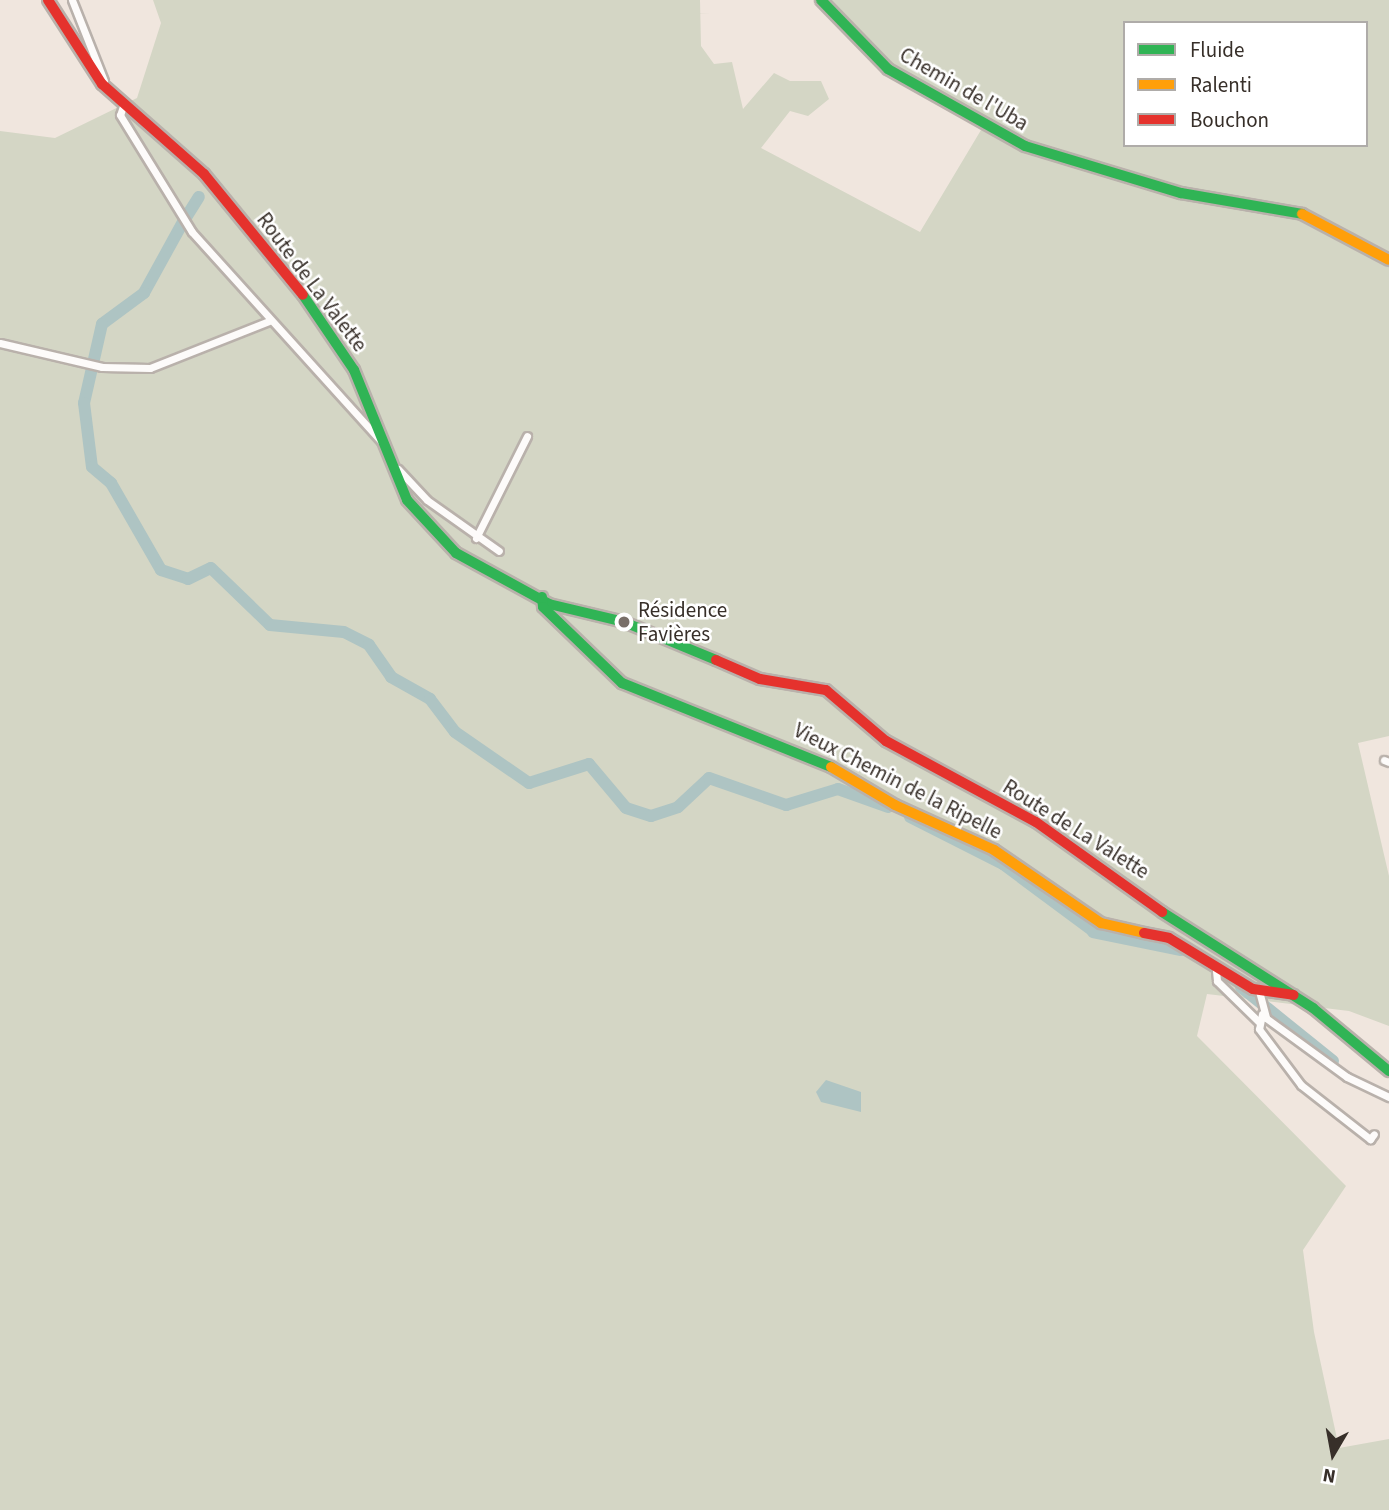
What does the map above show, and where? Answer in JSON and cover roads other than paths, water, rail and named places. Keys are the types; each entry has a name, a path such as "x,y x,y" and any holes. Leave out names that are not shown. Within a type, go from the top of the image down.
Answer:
{"main road":[{"name":"Route de La Valette","path":"48,0 102,84 123,106 204,174 300,290 354,370 392,470 426,525 497,578 542,598 644,630 760,679 826,690 886,741 1036,822 1200,939 1294,995 1389,1071"},
{"name":"Chemin de l'Uba","path":"821,0 884,66 1025,146 1181,193 1300,214 1389,260"},
{"name":"Vieux Chemin de la Ripelle","path":"542,598 622,683 808,753 895,805 995,850 1101,923 1169,938 1259,996 1294,995"}],"street":[{"path":"72,0 102,84"},
{"path":"123,106 120,115 192,232 269,321 382,442"},
{"path":"0,342 102,367 150,368 269,321"},
{"path":"475,538 527,436"},
{"path":"392,470 475,538 499,551"},
{"name":"Vieux Chemin de la Ripelle","path":"1216,970 1242,1011 1260,1018"},
{"path":"1259,996 1260,1018 1300,1085 1370,1139 1374,1134"},
{"path":"1260,1018 1347,1077 1389,1097"}],"waterway":[{"path":"185,219 199,197"},
{"path":"183,222 144,293 102,324 84,403 92,467 111,483 161,570 188,579 211,568 270,625 344,632 369,645 391,677 430,699 455,732 529,783 589,764 626,808 651,816 678,807 709,778 786,805 838,789 888,807"},
{"path":"910,817 1003,864 1092,930"},
{"path":"1093,932 1181,950"},
{"path":"1241,987 1333,1061"}],"place":[{"name":"Résidence Favières","path":"624,622"}]}
